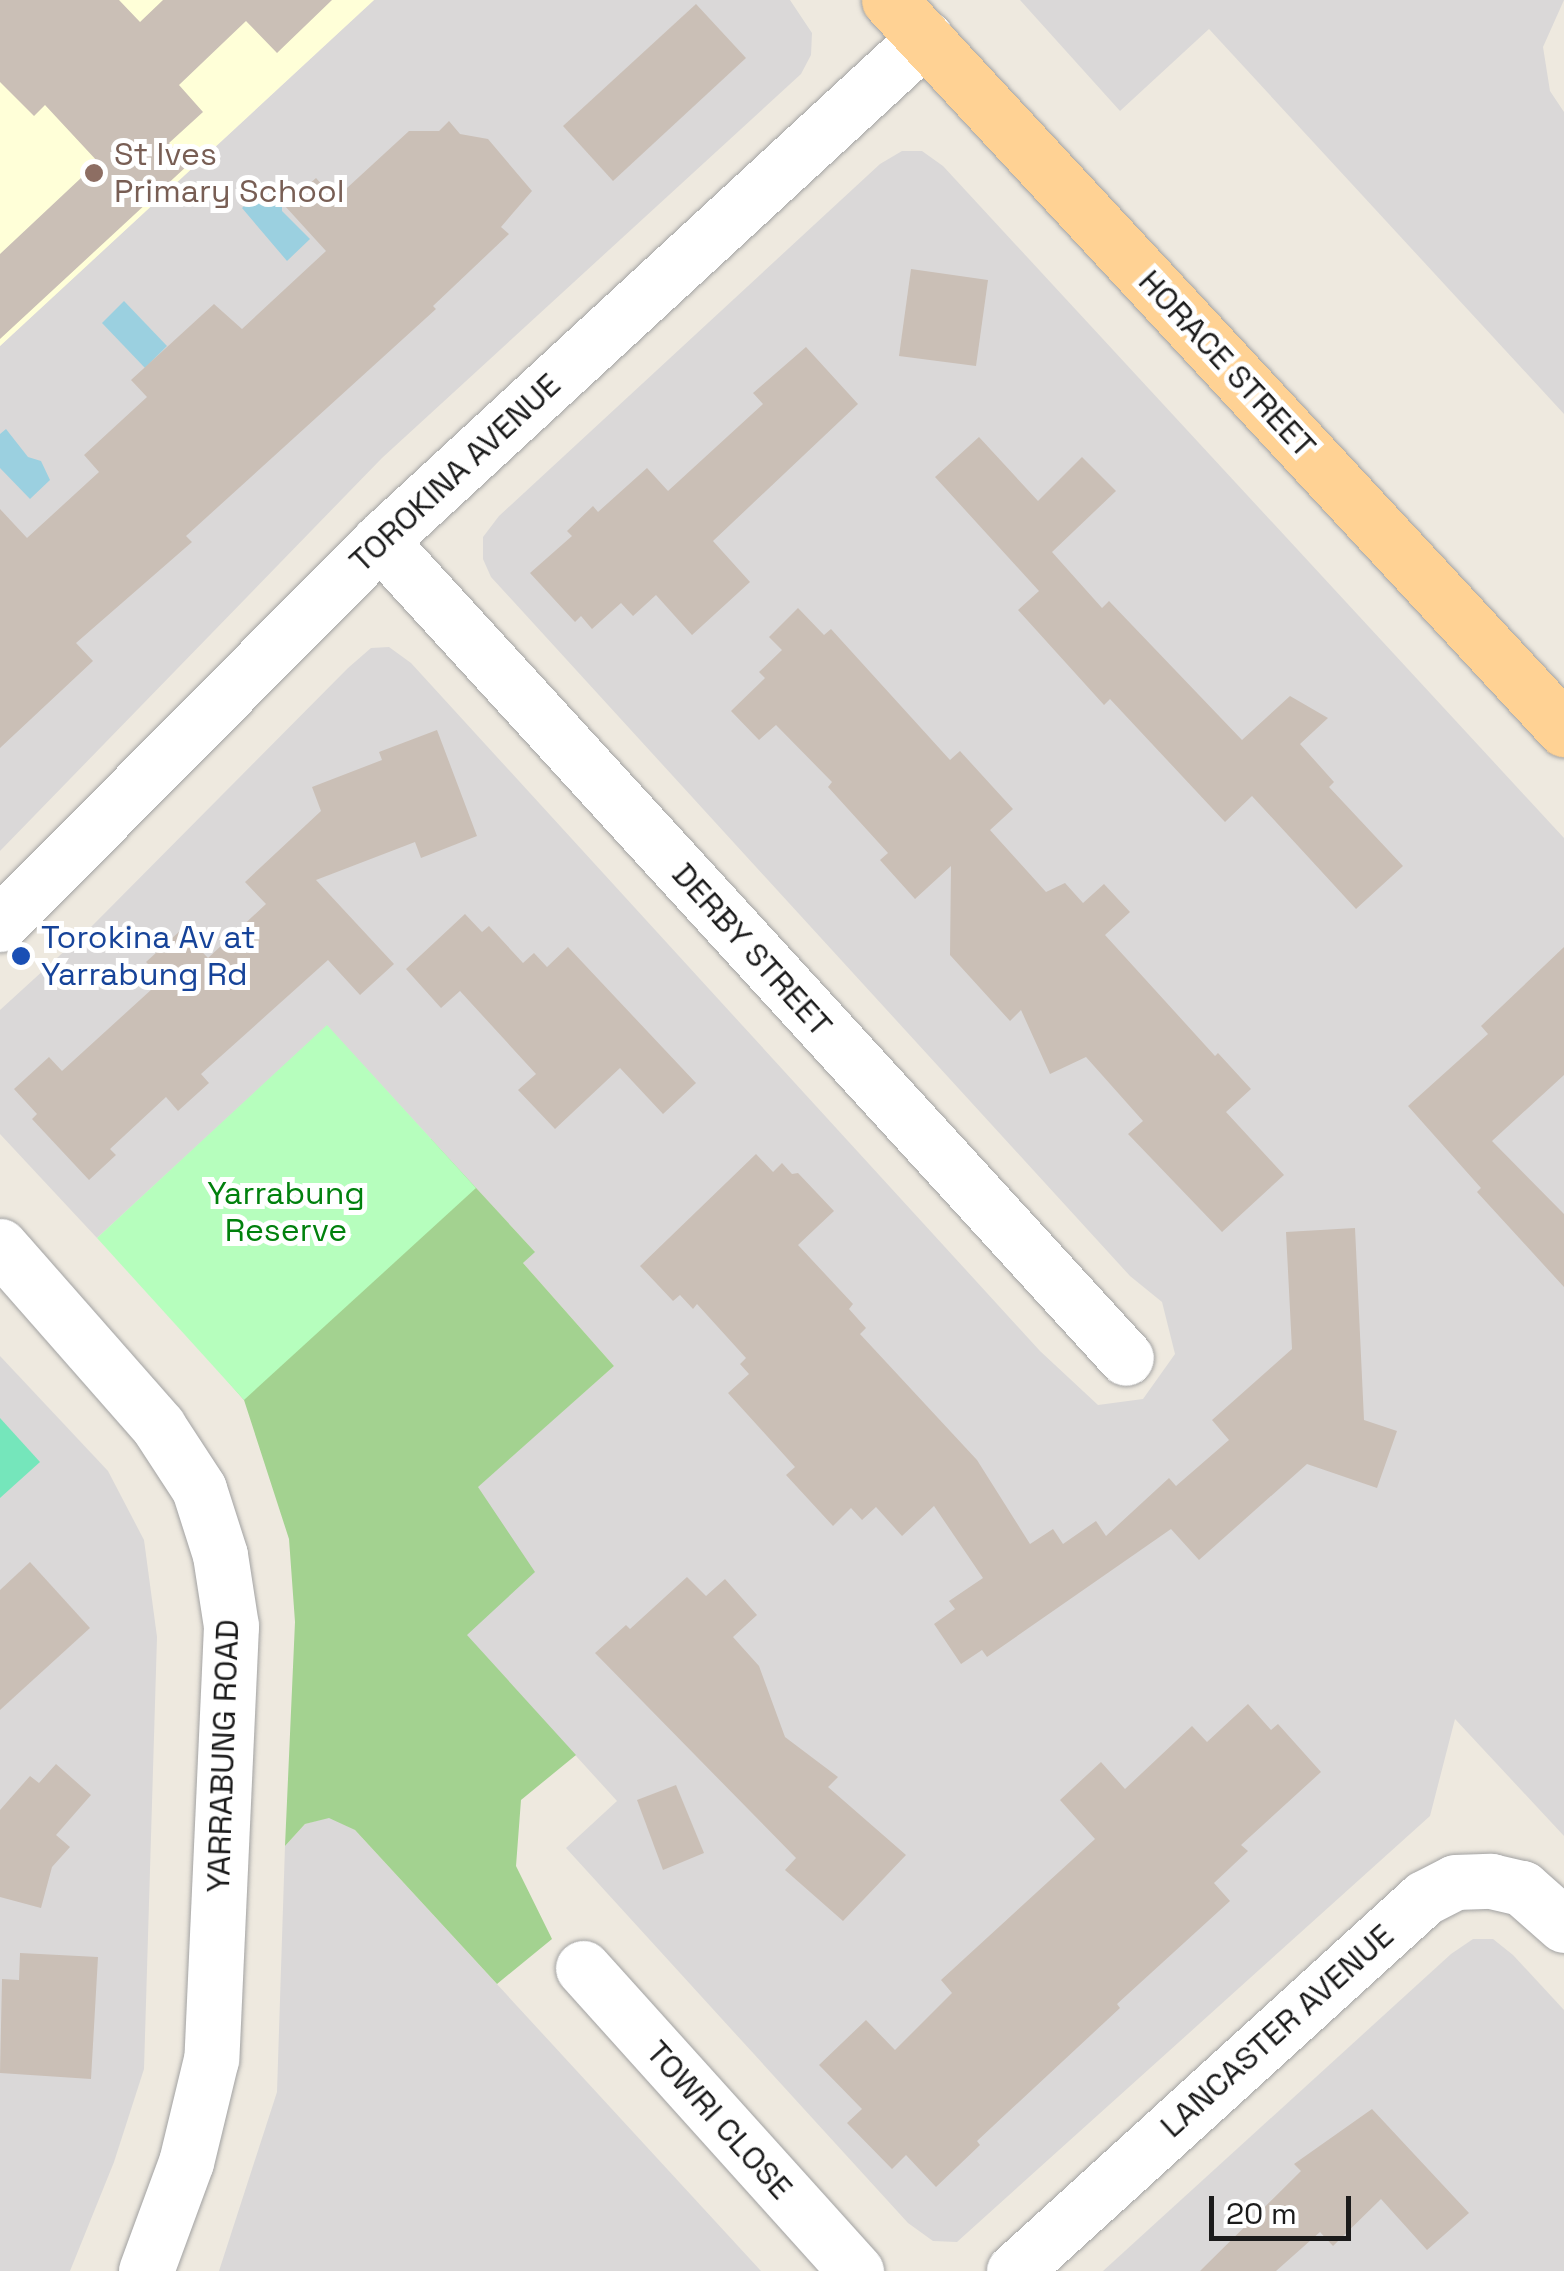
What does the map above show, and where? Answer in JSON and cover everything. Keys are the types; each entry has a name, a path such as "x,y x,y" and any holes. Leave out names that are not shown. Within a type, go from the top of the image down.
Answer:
{"main road":[{"name":"HORACE STREET","path":"907,19 1564,728"}],"street":[{"name":"TOROKINA AVENUE","path":"0,924 907,19"},
{"name":"DERBY STREET","path":"380,541 1126,1358"},
{"name":"YARRABUNG ROAD","path":"0,1246 158,1426 199,1489 220,1555 232,1626 211,2060 186,2162 146,2271"},
{"name":"LANCASTER AVENUE","path":"1014,2271 1424,1898 1455,1882 1491,1881 1522,1888 1564,1925"},
{"name":"TOWRI CLOSE","path":"583,1968 856,2271"}],"shaded area":[{"name":"St Ives Primary School","path":"0,0 374,0 0,346"},
{"path":"374,0 790,0 812,33 811,55 801,74 382,458 0,851 0,346"},
{"path":"1020,0 1564,0 1543,47 1550,91 1564,112 1564,414 1209,29 1120,111"},
{"path":"902,151 922,151 943,166 1564,838 1564,1836 1455,1719 1430,1816 957,2242 933,2241 908,2223 566,1848 617,1801 466,1635 477,1487 614,1366 523,1263 534,1251 327,1026 97,1238 0,1134 0,1010 92,926 348,668 371,648 389,647 411,663 1040,1351 1098,1405 1143,1399 1175,1354 1162,1302 1130,1276 491,577 483,559 483,537 499,516 880,164"},
{"path":"0,1356 108,1471 144,1540 157,1637 144,2069 114,2162 70,2271 0,2271"},
{"path":"330,1817 355,1830 761,2271 219,2271 277,2092 285,1846 305,1824"},
{"path":"1473,1939 1493,1939 1564,2010 1564,2271 1103,2271 1451,1954"}],"green space":[{"name":"Yarrabung Reserve","path":"327,1025 476,1188 244,1400 97,1238"},
{"path":"431,1139 535,1252 523,1263 614,1366 478,1487 535,1572 467,1635 576,1755 521,1800 516,1866 552,1939 497,1984 355,1830 329,1818 305,1824 285,1846 295,1622 289,1539 244,1400 198,1347"},
{"path":"0,1418 40,1462 0,1498"}],"water":[{"path":"264,186 282,196 282,211 310,239 287,261 242,208"},
{"path":"124,301 167,346 145,368 102,323"},
{"path":"6,429 28,457 41,461 50,480 30,499 0,468 0,434"}],"building":[{"name":"St Ives Primary School","path":"0,0 119,0 140,22 163,0 332,0 277,53 246,21 179,85 203,112 169,143 188,165 0,339 0,254 98,162 45,105 34,116 0,82"},
{"path":"696,4 746,58 613,181 563,126"},
{"path":"449,121 460,134 488,139 532,191 501,227 509,234 433,306 436,309 186,536 192,542 76,643 93,661 0,748 0,509 27,538 99,472 84,455 147,397 131,380 214,304 242,329 326,251 285,206 316,178 335,199 409,131 439,131"},
{"path":"911,269 988,280 976,366 899,356"},
{"path":"806,347 858,404 713,541 750,582 692,635 656,595 633,616 621,603 592,629 581,616 575,622 530,573 572,536 567,531 593,506 598,512 647,468 668,491 763,404 753,393"},
{"path":"979,437 1038,501 1082,457 1116,491 1052,552 1102,608 1109,601 1242,740 1290,696 1328,718 1300,744 1334,782 1329,787 1403,866 1356,909 1252,796 1225,822 1110,699 1104,705 1018,610 1039,591 935,477"},
{"path":"798,608 824,635 831,629 950,760 960,751 1013,809 990,830 1046,892 1065,883 1083,903 1104,884 1130,912 1105,935 1215,1056 1218,1053 1251,1089 1226,1112 1284,1175 1222,1232 1128,1134 1143,1121 1086,1057 1050,1074 1021,1010 1010,1021 950,955 951,866 915,899 880,860 888,853 828,787 832,782 776,725 759,740 731,711 765,678 759,672 782,650 769,637"},
{"path":"437,730 477,836 421,858 415,842 316,880 394,964 360,995 328,960 201,1074 209,1083 178,1111 166,1097 110,1149 116,1155 89,1180 32,1119 37,1114 14,1089 49,1057 62,1071 163,979 146,962 181,930 208,958 266,904 245,882 321,811 312,787 382,760 379,752"},
{"path":"465,914 482,932 489,926 523,963 534,953 547,967 568,947 696,1083 663,1114 620,1068 555,1129 518,1090 536,1074 460,991 441,1008 406,969"},
{"path":"1564,947 1564,1075 1492,1141 1564,1214 1564,1287 1477,1192 1481,1188 1408,1106 1488,1034 1481,1026"},
{"path":"756,1154 773,1172 782,1163 792,1174 798,1173 834,1211 798,1245 853,1304 849,1309 866,1328 860,1334 977,1460 1030,1544 1053,1529 1063,1544 1096,1521 1106,1536 1169,1478 1176,1486 1229,1440 1212,1420 1292,1349 1286,1232 1355,1228 1364,1420 1397,1431 1377,1488 1307,1464 1199,1560 1171,1529 987,1657 982,1650 961,1664 934,1624 955,1609 949,1601 983,1578 934,1506 902,1536 876,1507 862,1520 851,1508 833,1526 786,1475 795,1467 728,1393 749,1374 740,1364 746,1358 697,1304 693,1309 680,1295 673,1301 640,1266"},
{"path":"30,1562 90,1628 0,1710 0,1590"},
{"path":"687,1577 706,1596 725,1579 757,1615 733,1637 759,1666 785,1737 838,1777 828,1787 906,1855 843,1921 785,1870 796,1858 595,1653 626,1625 630,1629"},
{"path":"1248,1704 1271,1730 1278,1724 1321,1772 1241,1845 1248,1851 1214,1883 1230,1901 1117,2004 1120,2008 977,2141 980,2145 936,2187 906,2155 892,2169 847,2123 862,2109 819,2065 866,2020 895,2050 952,1993 941,1980 1095,1839 1060,1800 1101,1762 1125,1789 1192,1726 1207,1742"},
{"path":"56,1764 91,1795 56,1835 70,1847 52,1867 41,1908 0,1897 0,1810 30,1776 39,1783"},
{"path":"676,1785 704,1853 663,1870 637,1800"},
{"path":"20,1953 98,1957 91,2079 0,2073 2,1979 19,1980"},
{"path":"1372,2109 1469,2213 1427,2250 1381,2199 1333,2246 1320,2232 1276,2271 1200,2271 1301,2171 1294,2164"}],"place":[{"name":"St Ives Primary School","path":"94,173"},
{"name":"Torokina Av at Yarrabung Rd","path":"21,956"}]}
